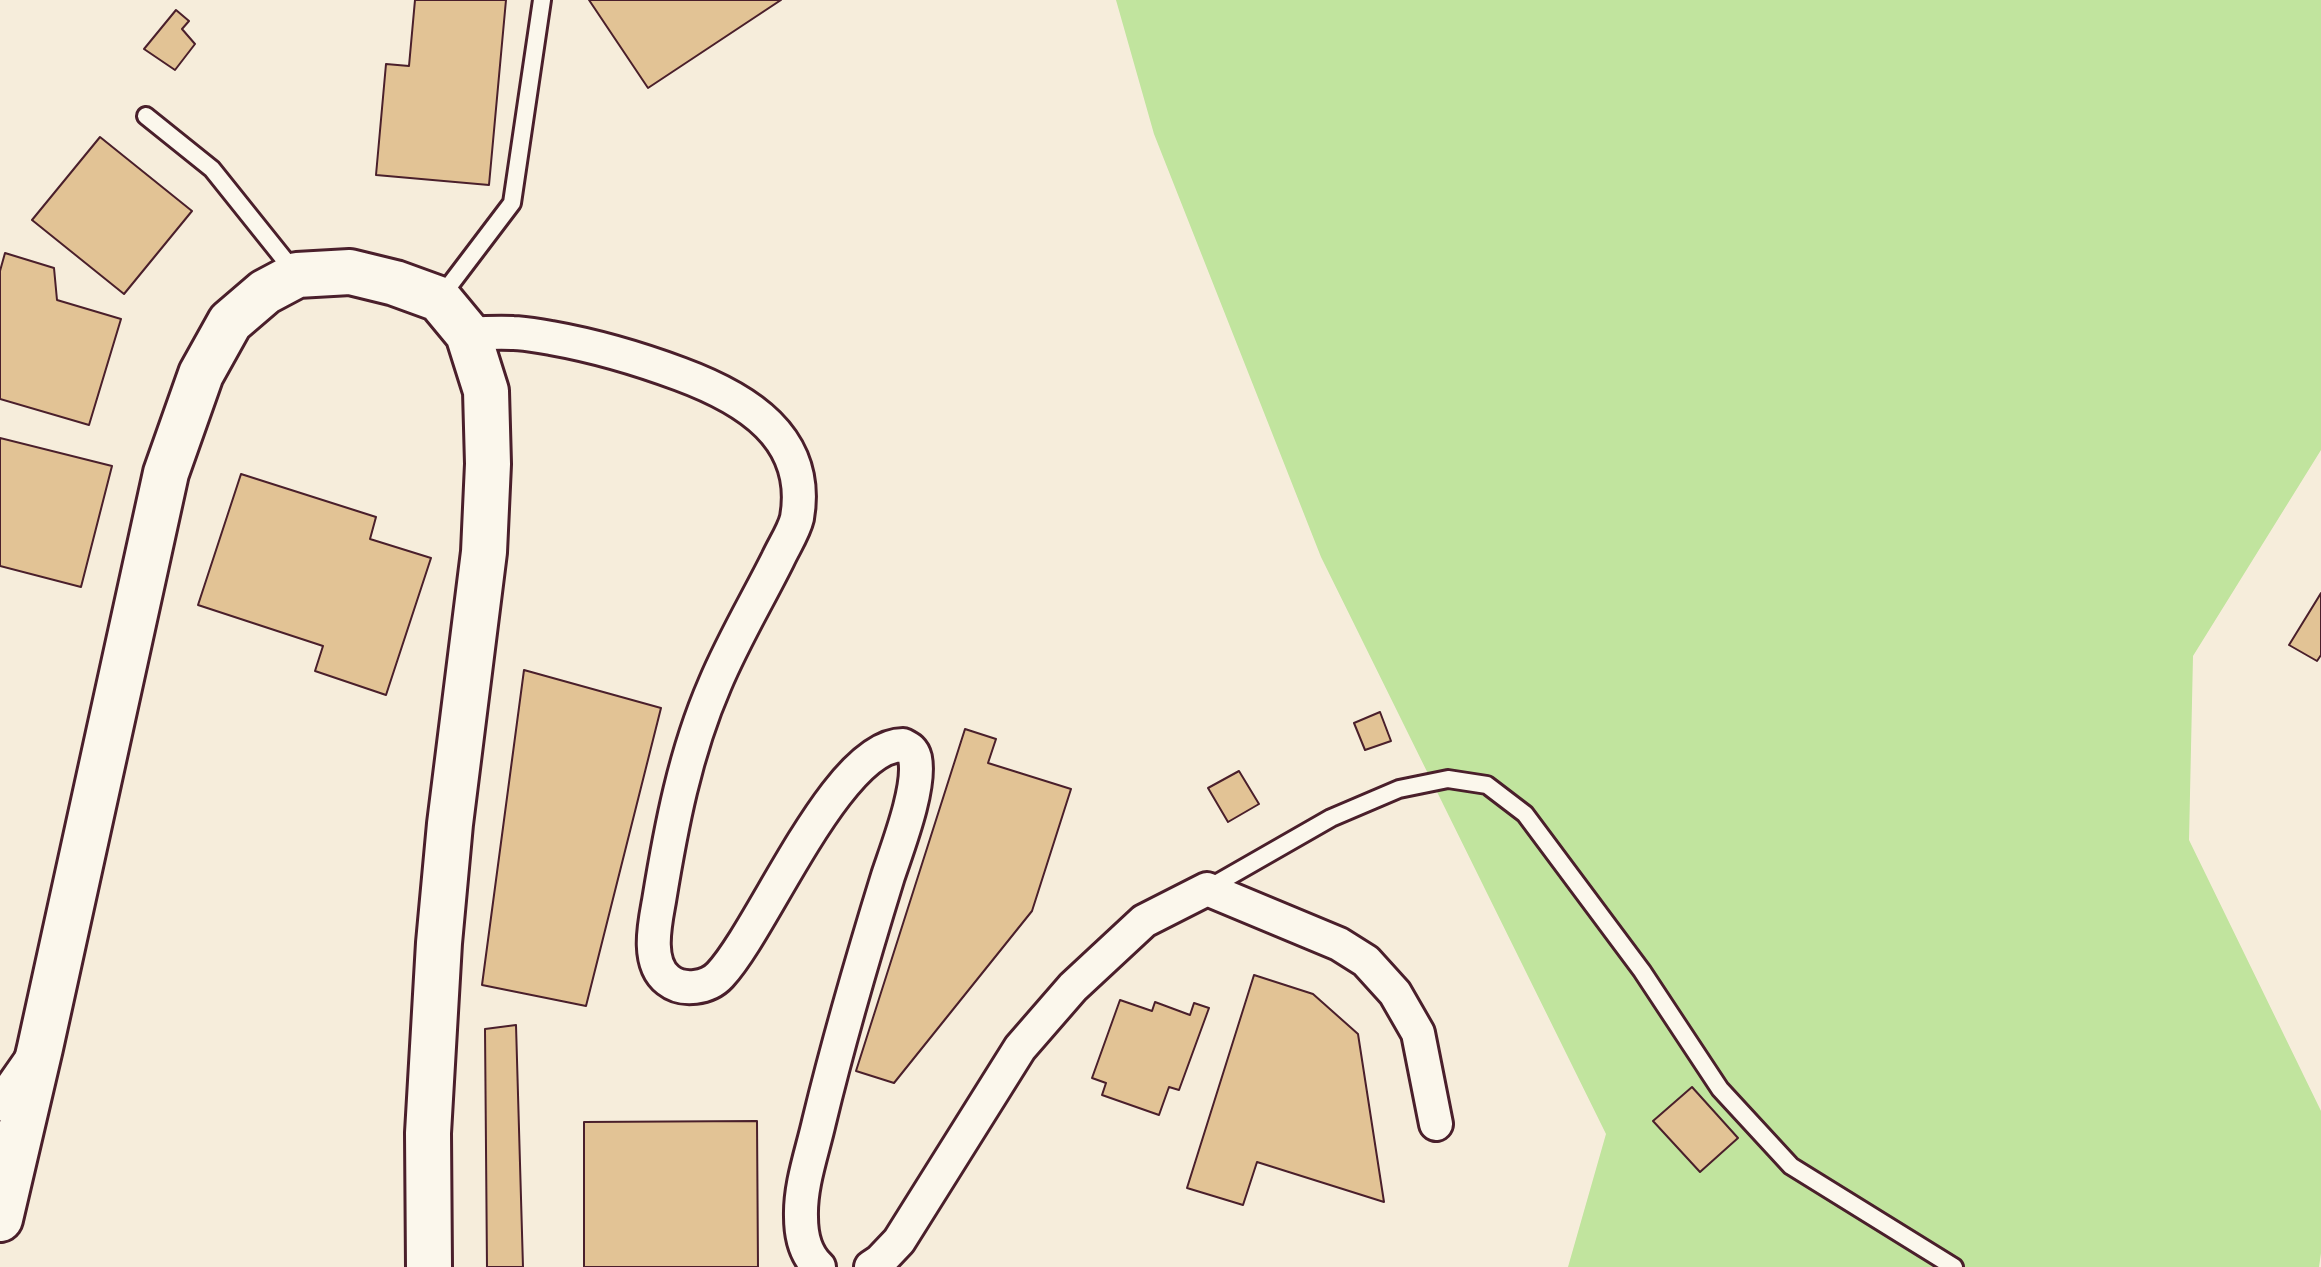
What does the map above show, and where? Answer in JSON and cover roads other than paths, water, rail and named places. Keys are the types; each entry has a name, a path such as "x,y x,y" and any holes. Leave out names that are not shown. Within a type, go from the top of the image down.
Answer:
{"street":[{"path":"0,1219 166,473 201,374 230,322 265,292 297,275 350,272 395,283 439,299 468,334 486,391 488,464 484,552 450,824 439,943 428,1133 429,1267"},
{"path":"468,334 516,333 582,343 636,357 704,383 754,411 781,437 793,463 797,489 796,520 715,683 689,755 669,839 653,940 656,962 667,979 686,987 705,986 719,976 742,945 817,820 845,783 886,747 903,745 913,752 915,780 907,815 855,982 804,1184 801,1217 804,1245 819,1267"},
{"path":"871,1267 899,1241 1020,1048 1064,997 1144,921 1207,889 1339,944 1366,961 1395,993 1418,1033 1436,1124"},
{"path":"0,1104 40,1048"}],"lane":[{"path":"439,299 512,203 542,0"},
{"path":"146,116 212,169 297,275"},
{"path":"1207,889 1331,818 1399,789 1448,779 1487,785 1525,814 1642,971 1720,1089 1791,1166 1954,1267"}]}
